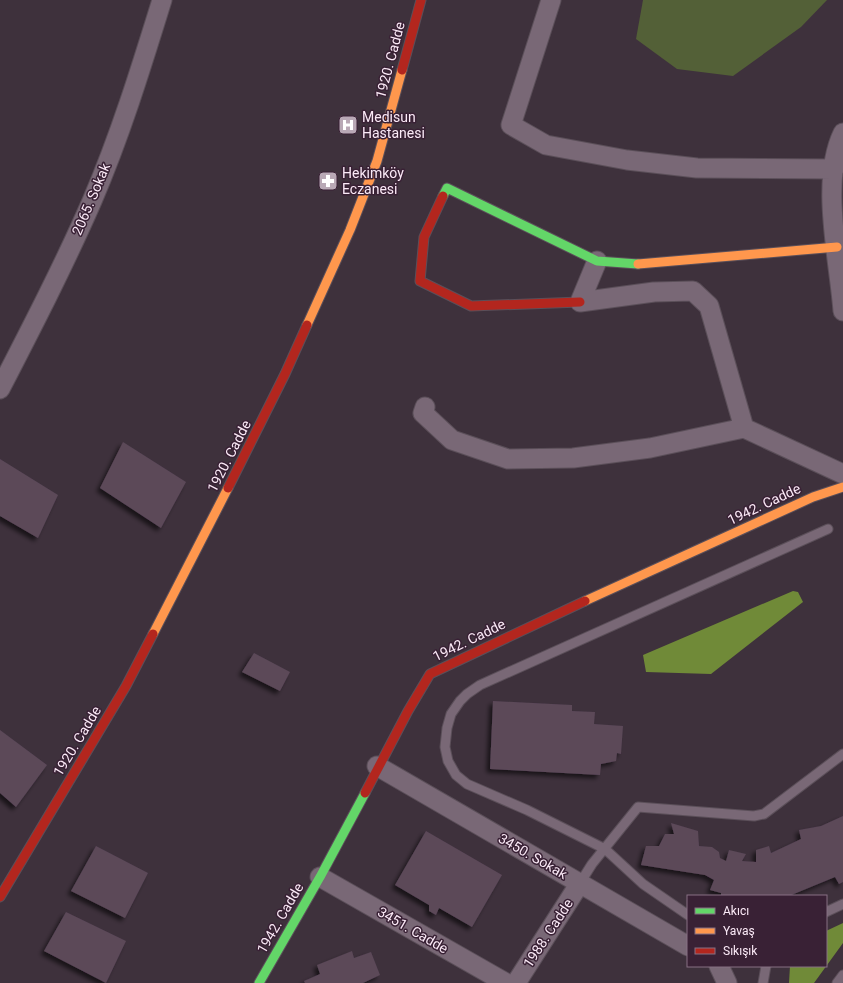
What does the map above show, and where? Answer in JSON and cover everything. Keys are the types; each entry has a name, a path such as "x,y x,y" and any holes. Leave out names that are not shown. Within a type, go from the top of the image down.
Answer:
{"street":[{"name":"2065. Sokak","path":"0,389 41,309 92,200 120,129 162,0"},
{"name":"1920. Cadde","path":"0,897 126,686 196,552 285,374 350,230 377,161 421,0"},
{"path":"551,0 511,125 546,145 627,160 697,168 834,169"},
{"path":"843,133 837,146 831,194 843,311"},
{"path":"744,428 709,306 693,291 654,292 580,302 471,306 420,281 424,237 447,188 597,261 646,265 837,247"},
{"path":"580,302 597,261"},
{"path":"425,407 423,413 452,440 508,459 572,458 650,448 744,428 843,474"},
{"name":"1942. Cadde","path":"259,983 320,877 377,766 430,674 581,602 813,497 843,487"},
{"name":"3450. Sokak","path":"377,766 687,945"},
{"name":"3451. Cadde","path":"320,877 506,983"},
{"name":"1988. Cadde","path":"516,983 580,883"},
{"path":"719,967 727,983"}],"lane":[{"path":"687,914 643,884 605,849 527,810 467,784 456,775 448,761 445,737 451,714 467,694 480,685 828,529"},
{"path":"580,883 592,864 638,807 754,816 764,814 843,754"},
{"path":"827,912 843,904"},
{"path":"763,968 763,983"},
{"path":"837,983 843,975"}],"shaded area":[{"path":"643,0 827,0 801,27 733,76 677,69 636,39"},
{"path":"793,591 798,592 803,602 711,674 646,672 643,655"},
{"path":"843,923 843,943 827,965 827,931"},
{"path":"790,967 826,967 814,983 789,983"}],"building":[{"path":"123,442 186,482 161,528 100,488"},
{"path":"0,459 58,495 38,538 0,516"},
{"path":"254,653 290,672 280,691 242,672"},
{"path":"493,701 572,705 572,711 595,712 594,724 623,726 621,754 617,753 616,761 601,764 600,775 490,769"},
{"path":"0,730 47,765 16,807 0,793"},
{"path":"843,816 843,882 839,884 835,877 791,895 721,895 721,893 710,890 714,880 705,875 641,865 646,846 659,846 665,834 674,834 671,823 698,831 699,846 712,847 719,852 720,858 726,861 729,850 746,854 742,861 756,862 756,850 769,846 771,853 801,839 799,830 821,826"},
{"path":"426,831 502,875 472,927 439,908 436,915 429,911 429,905 395,885"},
{"path":"96,846 148,873 125,918 71,891"},
{"path":"66,912 126,941 106,983 44,951"},
{"path":"352,951 354,958 371,952 380,975 363,983 305,983 304,981 320,974 317,965"}],"traffic: fast":[{"path":"443,196 447,188 597,261 638,264"},
{"path":"259,983 320,877 365,793"}],"traffic: slow":[{"path":"307,325 350,230 377,161 402,70"},
{"path":"638,264 837,247"},
{"path":"585,601 813,497 843,487"},
{"path":"153,634 228,488"}],"traffic: jam":[{"path":"402,70 421,0"},
{"path":"443,196 424,237 420,281 471,306 580,302"},
{"path":"228,488 285,374 307,325"},
{"path":"365,793 408,711 430,674 585,601"},
{"path":"0,897 126,686 153,634"}],"place":[{"name":"Medisun Hastanesi","path":"348,125"},
{"name":"Hekimköy Eczanesi","path":"328,181"}]}
